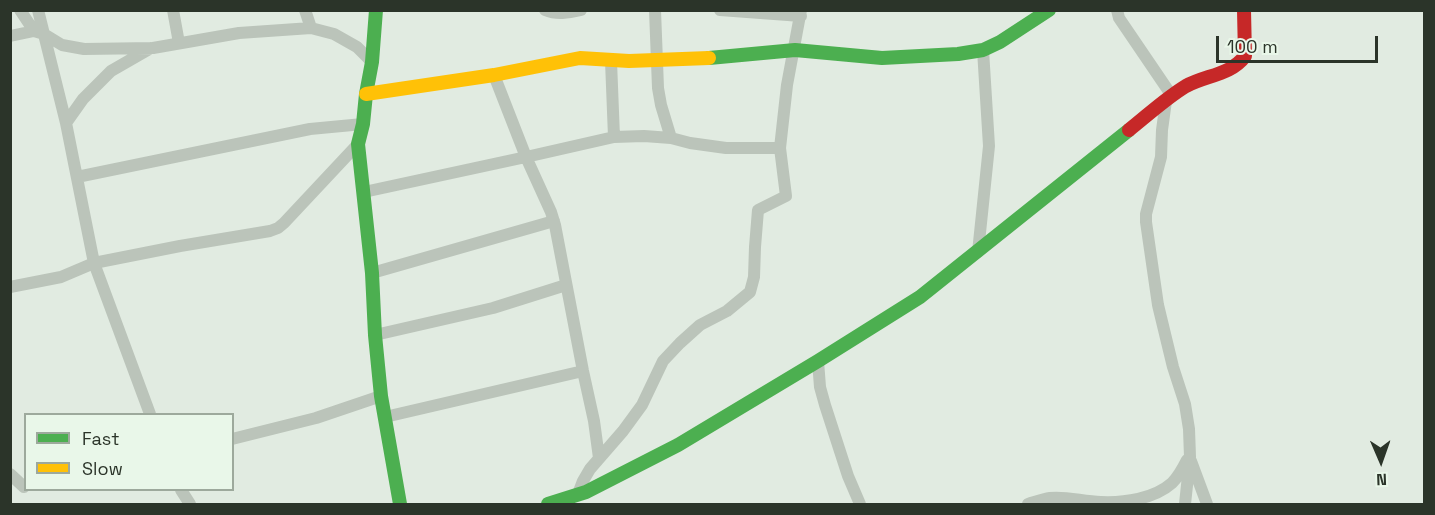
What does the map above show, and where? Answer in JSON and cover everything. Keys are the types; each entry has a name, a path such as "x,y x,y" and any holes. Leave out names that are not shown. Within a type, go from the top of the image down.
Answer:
{"street":[{"path":"20,10 39,32 62,45 84,49 153,48 239,33 311,28 334,34 357,47 372,62"},
{"path":"38,10 39,32 66,123 94,263 150,413"},
{"path":"173,10 178,43"},
{"path":"305,10 311,28"},
{"path":"376,10 372,62 358,144 372,273 381,396 400,504"},
{"path":"545,10 561,14 580,10"},
{"path":"655,10 658,88 671,138"},
{"path":"579,497 583,481 642,405 663,361 700,326 727,311 750,291 754,277 754,246 758,210 786,196 780,148 801,13 720,10"},
{"path":"366,94 494,75 580,58 611,61 721,58 795,50 882,58 958,54 983,50 1000,42 1049,10"},
{"path":"1117,10 1119,18 1169,99 1162,130 1161,157 1146,222 1158,305 1173,367 1185,404 1189,429 1190,457 1185,504"},
{"path":"548,504 579,497 678,445 920,297 1169,99 1196,81 1231,69 1242,62 1245,56 1244,10"},
{"path":"10,36 39,32"},
{"path":"66,123 83,99 111,71 153,48"},
{"path":"978,252 989,146 983,50"},
{"path":"611,61 614,137"},
{"path":"494,75 554,221 594,421 599,458"},
{"path":"77,177 310,129 363,124"},
{"path":"364,192 614,137 671,138 726,148 780,148"},
{"path":"10,287 61,277 94,263 278,228 358,144"},
{"path":"372,273 554,221"},
{"path":"375,335 493,308 566,285"},
{"path":"818,361 820,387 825,405 848,476 860,504"},
{"path":"385,417 583,371"},
{"path":"234,438 316,418 381,396"},
{"path":"1028,504 1050,498 1101,502 1132,500 1161,491 1173,482 1190,457"},
{"path":"1190,457 1207,504"},
{"path":"10,474 24,486"},
{"path":"182,491 190,504"}],"traffic: fast":[{"path":"376,10 372,62 358,144 372,273 381,396 400,504"},
{"path":"709,58 795,50 882,58 958,54 983,50 1000,42 1049,10"},
{"path":"548,504 586,492 678,445 920,297 1129,130"}],"traffic: slow":[{"path":"366,94 494,75 580,58 629,61 709,58"}],"traffic: jam":[{"path":"1129,130 1186,86 1233,67 1245,56 1244,10"}]}
